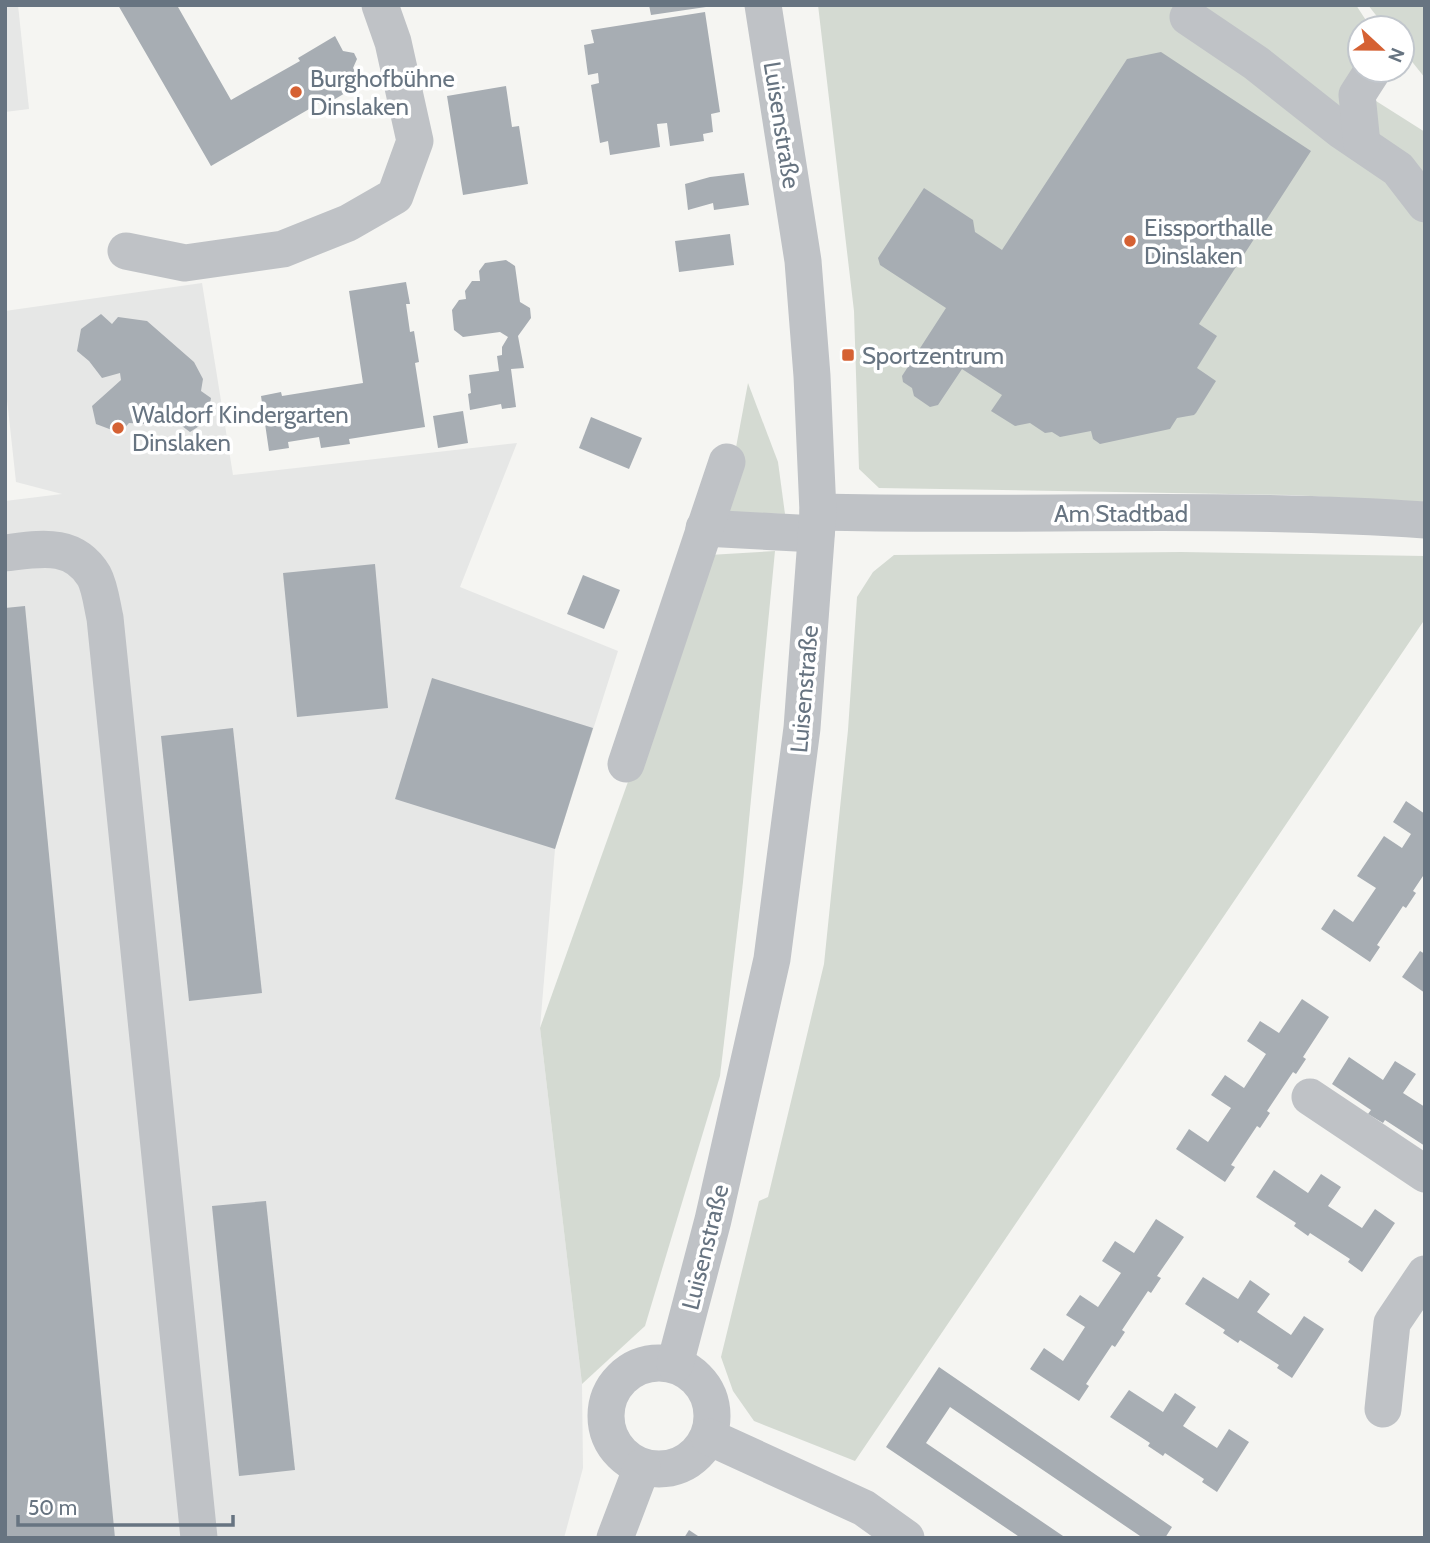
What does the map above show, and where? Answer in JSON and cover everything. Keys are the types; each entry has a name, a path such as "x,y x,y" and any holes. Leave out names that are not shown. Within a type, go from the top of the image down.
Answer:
{"street":[{"path":"125,251 186,263 283,249 348,223 395,196 415,141 393,42 380,5"},
{"name":"Luisenstraße","path":"675,1364 713,1220 772,959 802,728 817,523 813,376 803,261 763,5"},
{"path":"1188,17 1256,63 1398,169 1425,204"},
{"path":"1362,144 1357,95 1364,84"},
{"path":"626,764 727,462"},
{"name":"Am Stadtbad","path":"705,528 817,523 901,514 1250,512 1344,514 1425,520"},
{"path":"5,553 49,548 72,554 94,576 105,618 199,1538"},
{"path":"1310,1097 1425,1174"},
{"path":"1383,1409 1392,1323 1425,1274"},
{"path":"657,1362 675,1364 691,1372 703,1385 711,1401 713,1419 709,1437 688,1461 674,1468 658,1470 642,1467 625,1458 613,1444 606,1427 606,1408 612,1390 623,1376 639,1366 657,1362"},
{"path":"709,1437 864,1508 906,1538"},
{"path":"615,1538 642,1467"}],"shaded area":[{"path":"5,5 18,5 29,109 5,112"},
{"path":"818,5 1356,5 1362,14 1346,14 1346,84 1363,84 1365,94 1425,132 1425,502 1291,495 879,488 859,469 854,311"},
{"path":"1368,5 1425,5 1425,78 1416,67 1416,14 1375,14"},
{"path":"202,283 233,475 517,443 460,587 618,651 555,849 540,1028 582,1384 583,1468 564,1538 5,1538 5,501 62,494 16,482 5,381 5,311"},
{"path":"748,383 778,462 785,514 724,512"},
{"path":"775,551 743,882 720,1076 645,1326 582,1384 540,1028 709,555"},
{"path":"1181,552 1425,556 1425,619 855,1461 754,1421 733,1391 721,1357 759,1201 768,1197 824,964 848,730 857,597 873,572 894,555"}],"building":[{"name":"Burghofbühne Dinslaken","path":"118,5 181,5 178,7 231,100 300,61 298,58 335,36 343,51 354,53 357,59 353,68 362,83 325,105 323,101 211,166"},
{"path":"649,5 705,5 706,7 651,15"},
{"path":"705,12 720,112 711,114 713,132 703,134 704,141 670,146 667,123 657,124 660,147 610,155 608,141 600,143 591,85 599,83 598,73 588,75 584,45 594,43 591,30"},
{"name":"Eissporthalle Dinslaken","path":"1161,52 1311,151 1199,324 1217,336 1197,368 1216,381 1196,413 1177,418 1170,429 1100,444 1093,439 1091,431 1060,437 1052,432 1045,433 1030,423 1015,426 991,411 1002,395 962,369 938,405 930,407 914,396 912,388 903,382 902,376 946,308 880,265 878,258 924,188 973,220 975,232 1002,250 1127,59"},
{"path":"506,86 512,127 519,126 528,184 463,195 447,96"},
{"path":"744,173 749,205 714,210 713,203 688,210 685,184 710,177"},
{"path":"730,234 734,265 679,272 675,241"},
{"path":"506,260 515,266 520,302 530,308 531,318 518,336 524,368 511,369 516,407 502,409 501,404 470,410 469,375 499,371 497,356 502,355 502,347 508,337 500,332 463,337 454,330 452,310 459,300 466,299 465,291 472,281 480,281 479,271 485,263"},
{"path":"406,282 410,304 406,304 410,332 414,331 419,362 415,363 425,427 349,439 350,444 321,448 319,437 288,442 289,448 269,451 261,396 281,392 282,396 363,383 349,291"},
{"path":"101,314 112,324 118,317 147,321 194,362 203,379 201,391 211,398 207,421 190,432 162,415 145,424 129,423 120,433 96,424 92,406 121,380 120,373 102,378 77,351 81,329"},
{"path":"463,411 468,443 438,448 433,416"},
{"path":"591,417 642,438 629,469 579,448"},
{"path":"375,564 388,708 297,717 283,573"},
{"path":"583,575 620,590 604,629 567,614"},
{"path":"25,606 115,1538 5,1538 5,608"},
{"path":"432,678 593,728 555,849 395,799"},
{"path":"233,728 262,993 189,1001 161,736"},
{"path":"1406,801 1425,814 1425,873 1406,908 1403,906 1377,945 1380,947 1370,962 1321,929 1334,909 1353,922 1376,888 1357,876 1384,836 1402,848 1411,834 1393,822"},
{"path":"1420,951 1425,954 1425,993 1402,977"},
{"path":"1302,999 1329,1017 1303,1057 1306,1059 1296,1074 1293,1072 1267,1111 1270,1113 1260,1128 1257,1126 1231,1165 1235,1167 1225,1182 1176,1149 1189,1129 1208,1142 1231,1108 1211,1095 1225,1075 1244,1088 1266,1054 1247,1041 1260,1021 1279,1033"},
{"path":"1349,1057 1383,1080 1395,1061 1416,1074 1403,1093 1425,1107 1425,1146 1385,1120 1383,1123 1368,1114 1371,1110 1332,1084"},
{"path":"1274,1170 1308,1193 1321,1174 1341,1187 1328,1206 1362,1228 1375,1209 1395,1223 1362,1272 1348,1262 1350,1259 1310,1233 1308,1236 1294,1226 1296,1223 1256,1197"},
{"path":"266,1201 295,1470 239,1476 212,1206"},
{"path":"1156,1219 1184,1237 1157,1276 1161,1278 1151,1293 1148,1291 1122,1330 1125,1332 1115,1347 1112,1345 1086,1384 1089,1386 1079,1401 1030,1369 1044,1348 1063,1361 1085,1327 1066,1315 1080,1295 1098,1307 1121,1273 1102,1261 1115,1241 1134,1253"},
{"path":"1203,1277 1238,1299 1250,1280 1270,1294 1257,1312 1291,1335 1304,1316 1324,1329 1292,1378 1277,1368 1279,1365 1240,1340 1238,1343 1223,1333 1225,1330 1185,1304"},
{"path":"939,1367 1172,1527 1165,1538 1143,1538 950,1407 926,1443 1066,1538 1021,1538 886,1447"},
{"path":"1129,1390 1163,1412 1175,1393 1196,1407 1183,1426 1217,1448 1229,1429 1249,1442 1217,1492 1202,1482 1204,1479 1165,1453 1163,1456 1148,1446 1150,1443 1110,1417"},
{"path":"689,1530 701,1538 684,1538"}],"place":[{"name":"Burghofbühne Dinslaken","path":"296,92"},
{"name":"Eissporthalle Dinslaken","path":"1130,241"},
{"name":"Sportzentrum","path":"848,355"},
{"name":"Waldorf Kindergarten Dinslaken","path":"118,428"}]}
